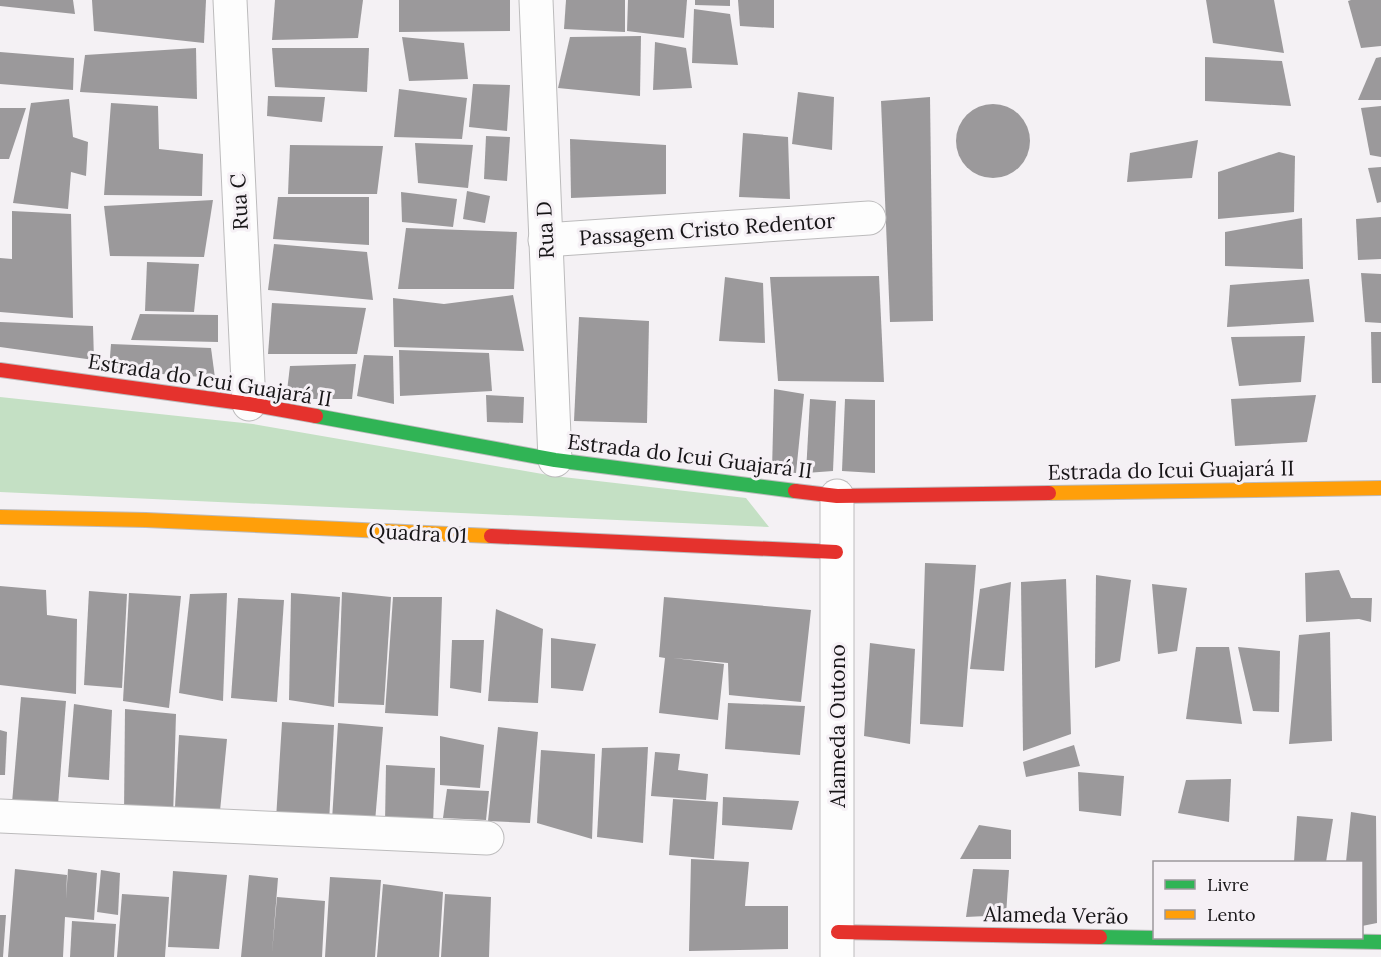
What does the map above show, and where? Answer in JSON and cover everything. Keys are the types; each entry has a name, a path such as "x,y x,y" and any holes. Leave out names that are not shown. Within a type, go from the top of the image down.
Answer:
{"main road":[{"name":"Estrada do Icui Guajará II","path":"0,370 249,404 555,460 837,496 1381,488"},
{"name":"Quadra 01","path":"0,516 158,520 836,552"},
{"name":"Alameda Verão","path":"837,944 1381,942"}],"street":[{"name":"Rua C","path":"230,0 249,404"},
{"name":"Rua D","path":"536,0 555,460"},
{"name":"Passagem Cristo Redentor","path":"545,240 868,218"},
{"name":"Alameda Outono","path":"837,496 837,944"},
{"path":"0,816 487,838"}],"green space":[{"path":"0,397 253,424 554,476 746,498 769,527 0,492"}],"building":[{"path":"0,0 73,0 75,14 0,6"},
{"path":"92,0 206,0 204,43 94,31"},
{"path":"275,0 363,0 358,38 272,40"},
{"path":"399,0 510,0 510,31 399,32"},
{"path":"566,0 625,0 625,32 564,29"},
{"path":"628,0 687,0 684,38 627,31"},
{"path":"695,0 730,0 730,6 695,5"},
{"path":"738,0 774,0 774,28 740,26"},
{"path":"1206,0 1274,0 1284,53 1213,43"},
{"path":"1381,0 1381,46 1361,48 1348,1"},
{"path":"694,9 730,14 738,65 692,63"},
{"path":"641,36 640,96 558,88 570,37"},
{"path":"402,37 464,43 468,79 409,81"},
{"path":"655,42 686,48 692,88 653,90"},
{"path":"196,48 197,99 80,92 85,55"},
{"path":"272,48 369,48 367,92 275,87"},
{"path":"0,52 74,58 73,90 0,84"},
{"path":"1205,57 1282,61 1291,106 1205,101"},
{"path":"1381,57 1381,100 1358,100 1376,58"},
{"path":"473,84 510,85 507,131 469,127"},
{"path":"399,89 467,98 462,139 394,137"},
{"path":"798,92 834,97 832,150 792,144"},
{"path":"268,96 325,97 322,122 267,116"},
{"path":"930,97 933,321 890,322 881,101"},
{"path":"69,99 73,137 88,142 86,176 71,172 68,209 13,203 31,103"},
{"path":"111,103 158,106 159,149 203,154 202,196 104,195"},
{"path":"986,104 1000,104 1014,110 1024,120 1030,134 1030,148 1024,162 1014,172 1000,178 986,178 972,172 962,162 956,148 956,134 962,120 972,110"},
{"path":"1381,106 1381,157 1370,155 1361,108"},
{"path":"0,108 26,108 9,159 0,159"},
{"path":"743,133 788,137 790,199 739,197"},
{"path":"486,136 510,137 507,181 484,179"},
{"path":"570,139 666,145 666,194 571,198"},
{"path":"1198,140 1192,178 1127,182 1130,153"},
{"path":"415,143 473,145 468,188 418,183"},
{"path":"290,145 383,146 377,194 288,194"},
{"path":"1279,152 1295,156 1294,212 1218,219 1218,172"},
{"path":"1381,167 1381,202 1377,203 1368,168"},
{"path":"467,191 490,196 485,223 463,219"},
{"path":"401,192 457,199 453,227 402,222"},
{"path":"278,197 369,197 369,245 273,239"},
{"path":"213,200 204,257 110,256 104,206"},
{"path":"12,211 71,214 73,318 0,312 0,258 12,259"},
{"path":"1381,217 1381,259 1358,260 1356,219"},
{"path":"1302,218 1303,269 1225,266 1225,232"},
{"path":"406,228 517,232 514,289 398,289"},
{"path":"274,244 367,252 373,300 268,290"},
{"path":"147,262 199,264 194,312 145,311"},
{"path":"1361,273 1381,274 1381,323 1365,322"},
{"path":"879,276 884,382 778,381 770,277"},
{"path":"725,277 763,283 765,343 719,341"},
{"path":"1309,279 1314,322 1227,327 1230,285"},
{"path":"513,295 524,351 394,347 393,298 444,304"},
{"path":"272,303 366,308 357,354 268,354"},
{"path":"140,314 218,315 218,342 131,340"},
{"path":"579,317 649,321 647,423 574,421"},
{"path":"0,322 93,326 94,360 0,347"},
{"path":"1371,332 1381,332 1381,383 1372,383"},
{"path":"1305,336 1301,382 1239,386 1231,337"},
{"path":"111,344 211,348 215,378 109,370"},
{"path":"399,350 489,353 492,391 400,396"},
{"path":"364,355 393,356 394,404 357,396"},
{"path":"356,364 352,399 286,399 290,366"},
{"path":"774,389 804,394 796,473 772,471"},
{"path":"486,395 524,397 523,423 487,422"},
{"path":"1316,395 1307,442 1235,446 1231,399"},
{"path":"810,399 836,401 833,471 806,473"},
{"path":"845,399 875,400 875,473 842,471"},
{"path":"925,563 976,565 963,727 920,724"},
{"path":"1339,570 1351,598 1372,598 1371,622 1359,619 1306,622 1305,573"},
{"path":"1096,575 1131,580 1120,661 1095,668"},
{"path":"1066,579 1071,734 1023,751 1021,582"},
{"path":"1011,582 1004,671 970,669 980,589"},
{"path":"1152,584 1187,588 1177,651 1158,654"},
{"path":"0,586 46,590 47,615 77,619 76,694 0,685"},
{"path":"89,591 127,594 122,688 84,685"},
{"path":"342,592 391,597 384,705 338,703"},
{"path":"129,593 181,596 169,708 123,701"},
{"path":"227,593 223,701 179,693 190,594"},
{"path":"291,593 340,597 334,707 289,700"},
{"path":"393,597 442,597 438,716 385,713"},
{"path":"664,597 811,610 801,702 729,695 728,663 673,658 724,664 718,720 659,713 665,658 659,657"},
{"path":"238,598 284,600 277,702 231,698"},
{"path":"496,609 543,629 538,703 488,701"},
{"path":"1330,632 1332,741 1289,744 1299,635"},
{"path":"551,638 596,644 583,691 551,688"},
{"path":"452,640 484,640 481,693 450,688"},
{"path":"870,643 915,649 910,744 864,736"},
{"path":"1196,647 1229,647 1242,724 1186,719"},
{"path":"1238,647 1280,651 1279,712 1253,711"},
{"path":"21,697 66,701 58,805 12,803"},
{"path":"728,703 805,706 800,755 725,749"},
{"path":"74,704 112,710 109,780 68,777"},
{"path":"125,709 176,714 173,818 124,814"},
{"path":"282,722 334,725 329,823 276,819"},
{"path":"338,723 383,727 375,822 332,820"},
{"path":"498,727 538,732 530,823 488,821"},
{"path":"0,730 7,732 5,775 0,775"},
{"path":"179,735 227,739 220,811 175,807"},
{"path":"440,736 484,745 480,788 440,785"},
{"path":"1074,745 1080,766 1026,777 1023,762"},
{"path":"648,747 643,843 597,837 602,748"},
{"path":"541,750 595,754 592,839 537,823"},
{"path":"655,752 680,754 678,770 708,774 706,800 651,796"},
{"path":"386,765 435,768 433,825 385,823"},
{"path":"1078,772 1124,776 1121,816 1079,811"},
{"path":"1231,779 1229,822 1178,813 1186,780"},
{"path":"447,789 489,791 486,820 443,818"},
{"path":"723,797 799,801 792,830 722,825"},
{"path":"673,799 718,802 714,859 669,855"},
{"path":"1351,812 1376,816 1377,923 1363,926 1363,861 1346,861"},
{"path":"1297,816 1333,819 1326,861 1294,861"},
{"path":"979,825 1011,830 1011,859 960,859"},
{"path":"691,859 749,862 745,906 788,906 788,949 689,951"},
{"path":"15,869 67,875 66,899 68,869 97,873 94,920 65,917 63,957 8,957"},
{"path":"973,869 1009,870 1006,915 966,917"},
{"path":"101,870 120,873 118,915 97,912"},
{"path":"173,871 227,875 219,949 168,947"},
{"path":"249,875 278,878 272,953 277,897 325,901 322,957 241,957"},
{"path":"330,877 381,880 375,957 325,957"},
{"path":"383,884 443,892 439,957 377,957"},
{"path":"122,894 169,897 165,957 117,957"},
{"path":"445,894 491,897 489,957 441,957"},
{"path":"0,915 6,915 3,957 0,957"},
{"path":"72,921 116,924 114,957 70,957"}],"traffic: fast":[{"path":"316,416 555,460 795,491"},
{"path":"1100,937 1153,938"},
{"path":"1212,939 1381,942"}],"traffic: slow":[{"path":"1049,493 1381,488"},
{"path":"0,517 146,520 491,536"}],"traffic: jam":[{"path":"0,370 249,404 316,416"},
{"path":"795,491 837,496 1049,493"},
{"path":"491,536 836,552"},
{"path":"838,932 1100,937"}]}
